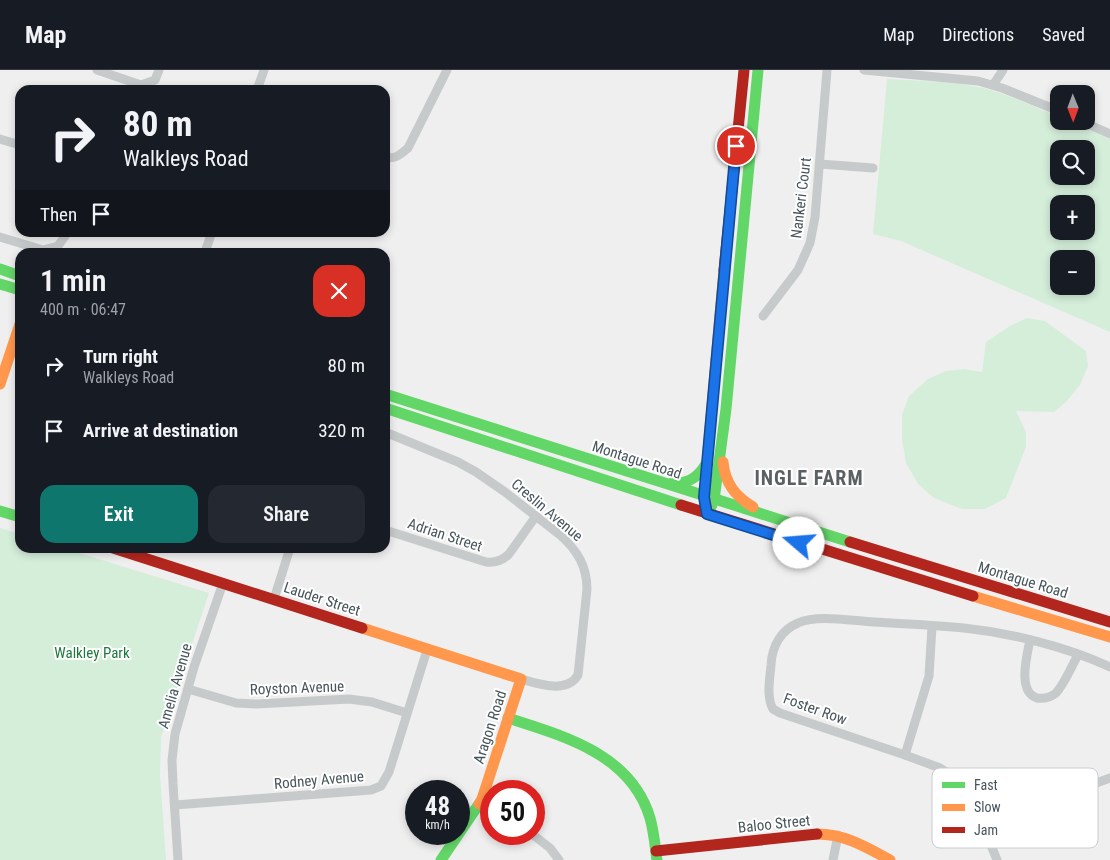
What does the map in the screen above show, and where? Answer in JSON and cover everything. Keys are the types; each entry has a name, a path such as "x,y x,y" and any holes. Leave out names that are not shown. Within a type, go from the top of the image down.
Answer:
{"main road":[{"path":"709,498 708,462 730,205 744,70"},
{"path":"707,514 722,439 758,70"},
{"path":"0,269 15,274"},
{"path":"0,284 15,288"},
{"path":"0,384 15,348"},
{"name":"Montague Road","path":"390,396 650,480 1110,622"},
{"name":"Montague Road","path":"390,410 707,514 1110,637"},
{"path":"722,439 724,472 731,489 745,503 771,518"},
{"path":"650,480 686,483 699,476 708,462"},
{"path":"0,511 15,516"},
{"name":"Lauder Street","path":"129,553 521,680"},
{"name":"Aragon Road","path":"492,780 508,718 521,680"},
{"path":"508,718 593,749 618,766 632,782 644,801 652,825 657,856"},
{"name":"Aragon Road","path":"441,860 480,811"},
{"name":"Baloo Street","path":"657,856 802,835 838,835 860,843 890,860"}],"street":[{"path":"97,70 141,85 155,80 159,70"},
{"path":"260,85 264,70"},
{"path":"390,158 398,156 408,148 447,70"},
{"name":"Nankeri Court","path":"763,316 798,270 809,247 815,217 827,70"},
{"path":"868,70 964,79 993,84 1050,107"},
{"path":"993,84 1003,70"},
{"path":"1095,127 1110,134"},
{"path":"0,139 15,144"},
{"path":"820,164 873,168"},
{"path":"0,237 36,248"},
{"path":"50,248 58,246 64,237"},
{"name":"Creslin Avenue","path":"390,434 458,462 493,483 572,546 580,559 585,570 587,586 579,672 574,681 565,685 554,686 521,680"},
{"name":"Adrian Street","path":"390,532 486,562 495,562 509,554 536,516"},
{"path":"274,599 288,553"},
{"name":"Amelia Avenue","path":"178,860 173,746 177,722 223,583"},
{"name":"Foster Row","path":"940,768 773,709 769,698 772,657 775,646 781,636 791,627 805,620 844,620 982,630 1030,640 1110,667"},
{"path":"905,755 929,676 932,627"},
{"path":"1030,640 1025,683 1028,691 1037,698 1047,698 1056,692 1078,655"},
{"name":"Rodney Avenue","path":"175,806 370,790 381,786 387,777 427,650"},
{"name":"Royston Avenue","path":"188,689 236,703 257,704 349,699 372,702 407,713"},
{"path":"1098,782 1110,778"},
{"path":"833,860 838,835"},
{"path":"545,844 559,860"},
{"name":"Foster Row","path":"993,848 997,860"}],"green space":[{"path":"887,79 959,84 983,88 1012,97 1050,113 1050,130 1090,130 1110,139 1110,332 901,241 873,234"},
{"path":"1027,318 1045,321 1086,351 1088,366 1080,385 1066,402 1054,412 1016,411 1026,432 1026,447 1006,498 985,509 962,509 934,498 918,484 906,463 902,439 902,415 909,396 928,379 946,371 964,369 982,372 986,342 1010,326"},
{"name":"Walkley Park","path":"0,528 15,532 15,553 79,553 209,593 161,737 160,775 166,860 0,860"}],"traffic: fast":[{"path":"711,507 714,500 726,409 758,70"},
{"path":"0,269 15,274"},
{"path":"0,284 15,288"},
{"path":"390,396 850,542"},
{"path":"390,410 681,505"},
{"path":"672,483 692,479 700,473 706,464"},
{"path":"0,511 15,516"},
{"path":"508,718 573,741 611,763 628,778 641,796 650,818 657,860"},
{"path":"441,860 479,804"}],"traffic: slow":[{"path":"706,504 704,497 724,270"},
{"path":"0,384 15,339"},
{"path":"723,462 726,476 732,488 753,507"},
{"path":"973,596 1110,637"},
{"path":"362,628 521,679 479,804"},
{"path":"817,834 846,839 890,860"}],"traffic: jam":[{"path":"724,270 744,70"},
{"path":"681,505 973,596"},
{"path":"850,542 1110,622"},
{"path":"129,553 362,628"},
{"path":"656,851 817,834"}],"district":[{"name":"INGLE FARM","path":"809,478"}],"route":[{"path":"736,146 704,497 707,514 799,543"}]}
